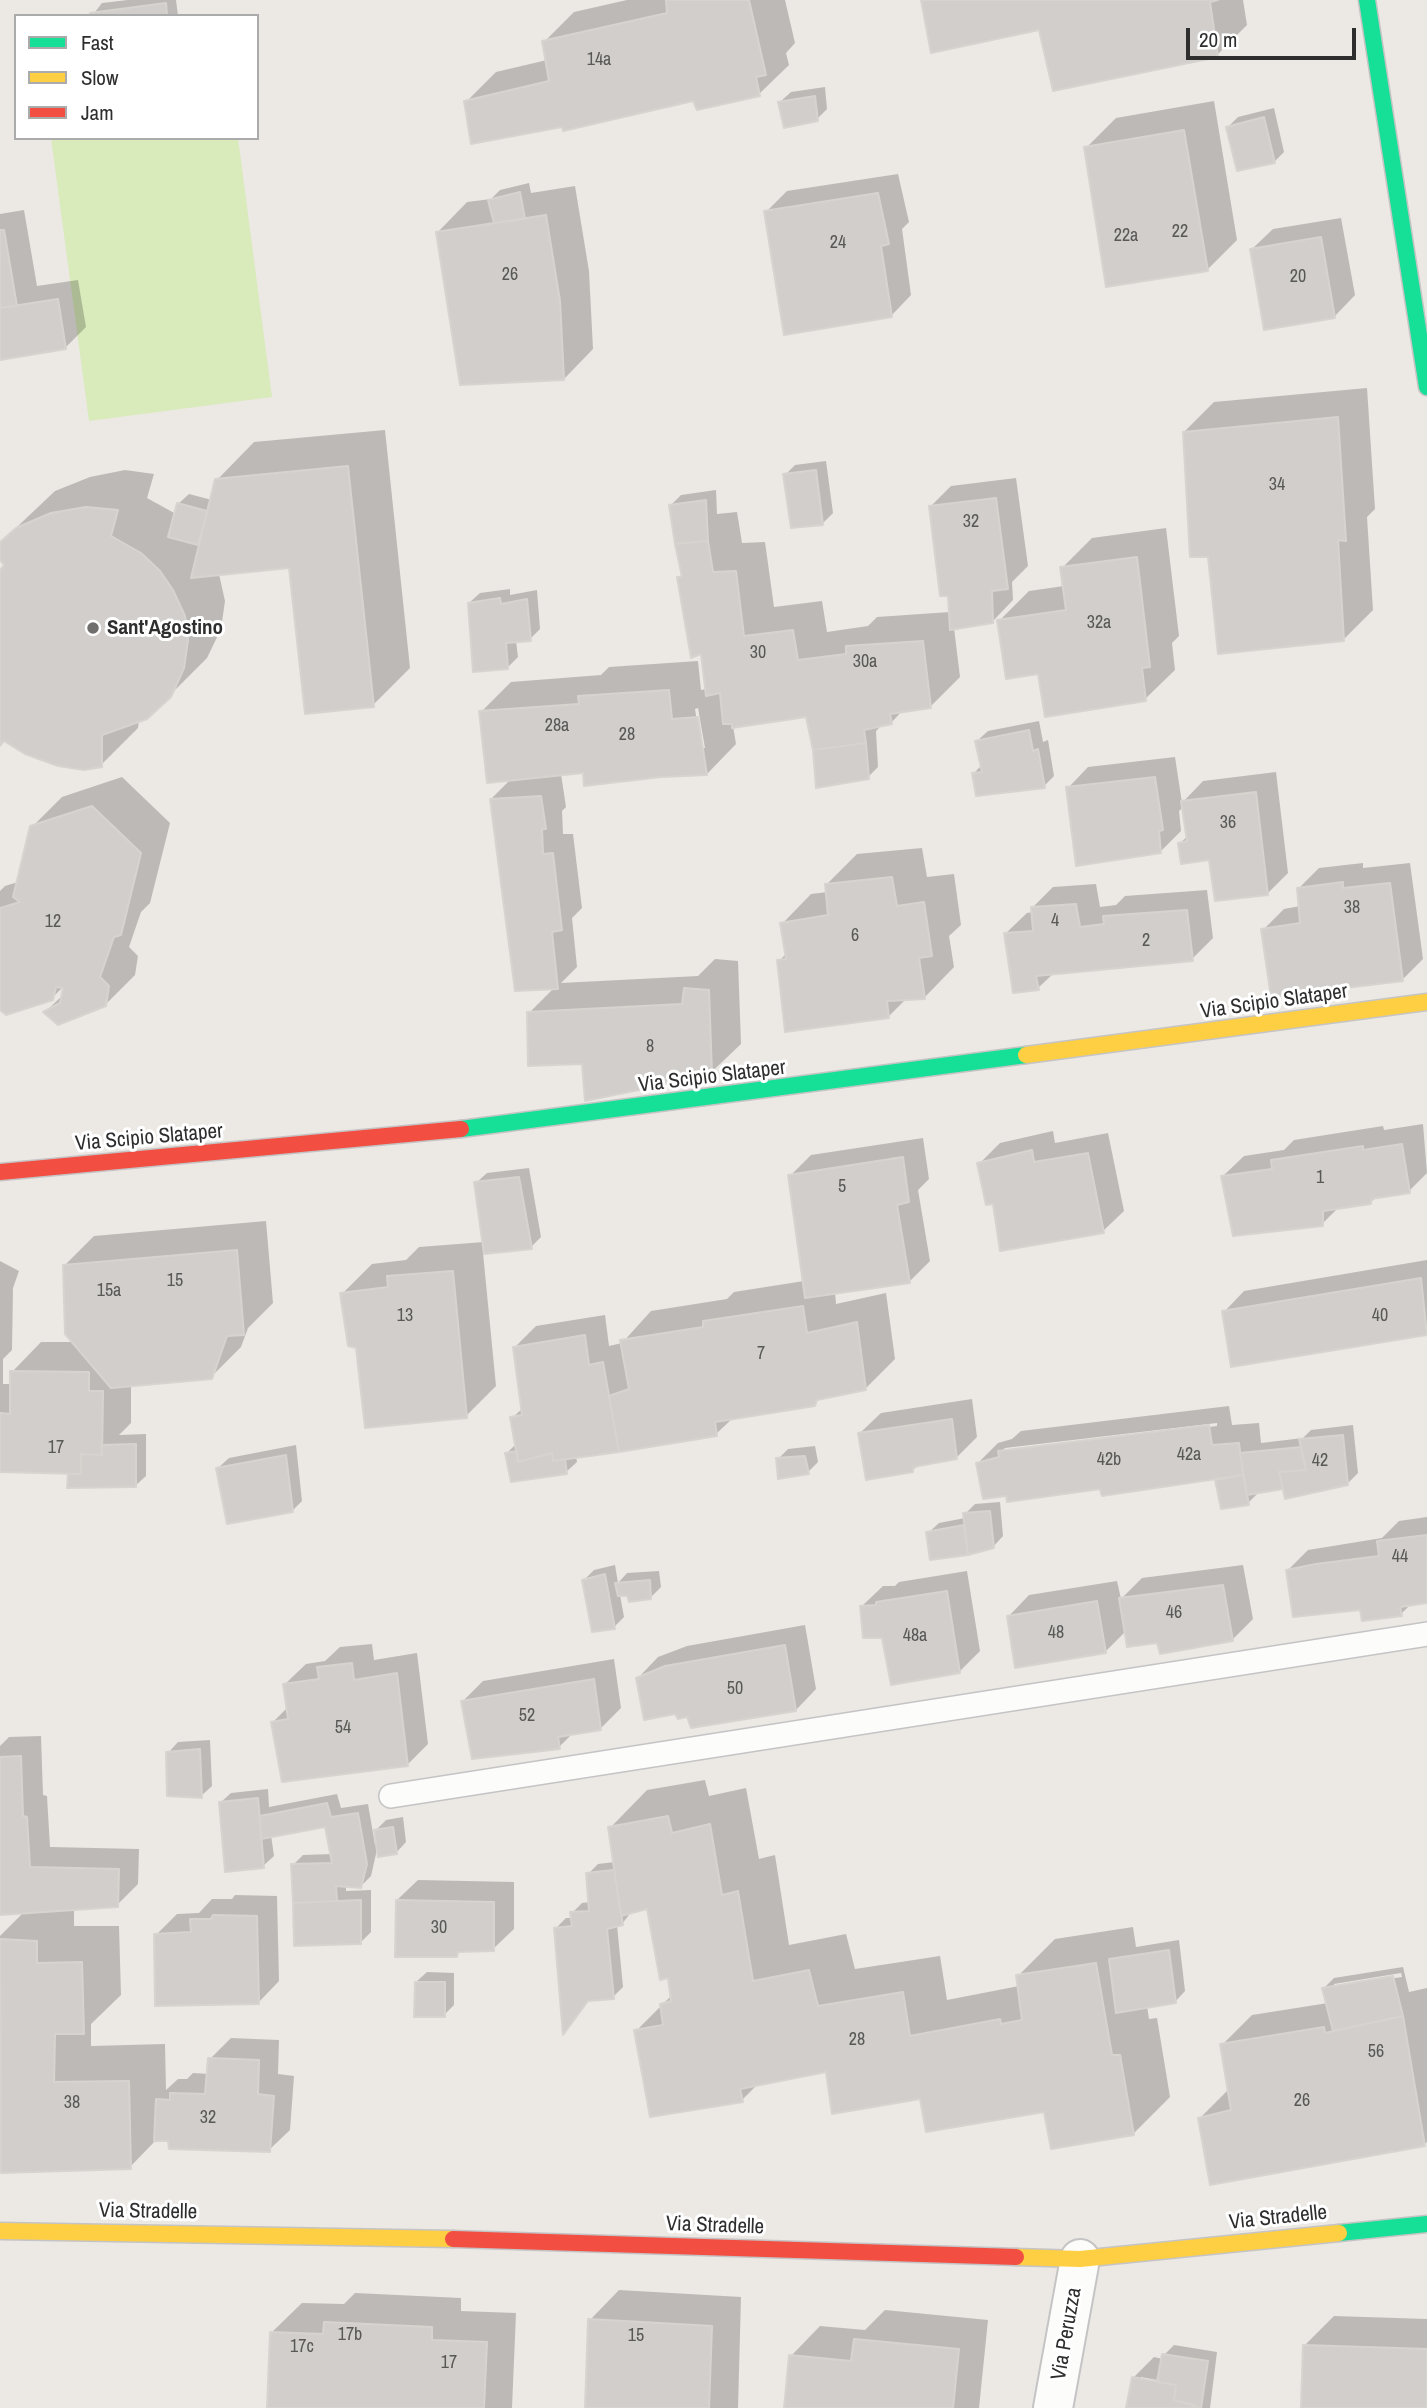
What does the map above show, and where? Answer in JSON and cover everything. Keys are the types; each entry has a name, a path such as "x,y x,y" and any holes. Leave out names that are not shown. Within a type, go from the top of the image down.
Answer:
{"street":[{"path":"1367,0 1427,387"},
{"name":"Via Scipio Slataper","path":"0,1172 418,1135 1427,1002"},
{"name":"Via Stradelle","path":"0,2231 345,2235 1080,2259 1427,2224"},
{"name":"Via Peruzza","path":"1053,2408 1080,2259"}],"lane":[{"path":"391,1796 1427,1634"}],"green space":[{"path":"51,140 238,140 272,397 89,421"}],"building":[{"path":"666,0 749,0 766,75 756,77 760,96 697,110 693,101 563,131 562,127 471,144 464,101 549,81 542,41 667,13"},
{"path":"921,0 1218,0 1210,2 1218,57 1053,91 1039,30 931,53"},
{"path":"166,3 167,14 90,14"},
{"path":"815,96 818,121 784,128 778,102"},
{"path":"1264,117 1275,163 1237,171 1226,127"},
{"path":"1184,130 1208,271 1106,287 1084,147"},
{"path":"520,192 525,219 494,223 488,200"},
{"path":"878,193 889,244 881,246 892,317 784,335 764,211"},
{"path":"546,215 560,301 564,380 460,385 436,232"},
{"path":"0,230 4,230 17,306 0,308"},
{"path":"1321,237 1335,318 1264,330 1250,249"},
{"path":"58,299 66,349 0,360 0,308"},
{"path":"1338,417 1346,541 1338,540 1344,641 1218,654 1208,557 1190,557 1183,432"},
{"path":"348,466 374,707 305,714 289,568 191,578 215,479"},
{"path":"816,470 823,525 791,528 783,474"},
{"path":"996,498 1008,589 992,591 993,623 950,630 948,596 940,596 929,506"},
{"path":"706,500 708,541 675,544 669,505"},
{"path":"177,503 207,511 198,545 168,537"},
{"name":"Sant'Agostino","path":"86,507 118,510 111,536 141,553 160,571 173,590 185,616 188,640 184,668 171,697 147,719 102,735 102,767 84,770 58,766 25,754 4,741 0,746 0,570 4,565 0,560 0,542 16,528 51,513"},
{"path":"708,541 713,572 736,571 744,636 793,630 798,660 846,654 846,646 923,641 931,708 890,714 892,724 864,730 866,743 813,750 806,717 732,728 732,724 723,724 720,693 706,696 701,654 691,658 677,577 682,577 675,544"},
{"path":"1137,557 1150,667 1142,668 1146,701 1045,717 1038,674 1006,679 997,620 1066,610 1060,567"},
{"path":"500,598 501,604 527,599 531,641 506,643 508,669 473,672 468,603"},
{"path":"669,690 672,719 698,717 707,775 661,777 584,786 583,773 487,783 479,711 579,704 578,696"},
{"path":"1029,730 1033,751 1038,749 1045,788 976,796 972,773 982,772 975,741"},
{"path":"866,743 869,779 816,788 813,750"},
{"path":"1155,777 1163,830 1159,831 1161,853 1076,866 1066,787"},
{"path":"1256,792 1268,895 1215,901 1209,860 1181,864 1178,843 1187,841 1181,801"},
{"path":"541,796 546,829 542,829 543,854 553,853 562,930 552,932 558,989 515,991 490,799"},
{"path":"92,806 141,853 121,935 114,937 100,977 109,986 106,1006 58,1025 43,1012 60,1003 63,988 56,987 53,1000 6,1015 0,1010 0,908 20,902 13,897 30,826"},
{"path":"892,877 897,906 924,902 932,956 919,958 925,999 887,1001 889,1018 785,1032 777,960 786,959 780,923 828,915 825,884"},
{"path":"1343,882 1343,888 1390,883 1403,981 1271,997 1261,929 1300,923 1297,888"},
{"path":"1076,904 1080,927 1104,924 1103,916 1187,910 1193,961 1036,976 1039,990 1013,993 1004,933 1033,931 1031,907"},
{"path":"684,988 709,990 712,1075 585,1101 582,1064 528,1066 527,1012 682,1004"},
{"path":"1402,1144 1410,1193 1371,1199 1371,1204 1323,1211 1323,1226 1233,1236 1221,1176 1272,1169 1271,1160 1363,1146 1363,1150"},
{"path":"1032,1150 1034,1162 1088,1153 1104,1233 1000,1251 993,1204 986,1205 977,1163"},
{"path":"903,1157 909,1202 897,1205 910,1283 805,1298 788,1175"},
{"path":"519,1177 532,1249 484,1254 474,1182"},
{"path":"237,1250 244,1335 227,1336 212,1379 111,1388 65,1334 63,1265"},
{"path":"453,1271 467,1418 365,1428 356,1348 348,1346 340,1293 388,1287 387,1276"},
{"path":"1421,1278 1427,1335 1231,1367 1222,1311"},
{"path":"803,1306 807,1333 857,1322 866,1390 817,1400 815,1406 715,1422 717,1436 619,1452 609,1396 629,1389 620,1340 703,1327 703,1321"},
{"path":"585,1335 589,1365 603,1362 619,1452 553,1461 552,1453 518,1462 510,1417 522,1415 513,1347"},
{"path":"10,1371 89,1372 89,1391 103,1391 102,1455 81,1454 81,1474 0,1472 0,1413 10,1414"},
{"path":"952,1419 957,1459 913,1467 913,1472 866,1480 858,1433"},
{"path":"1209,1425 1212,1445 1239,1443 1243,1475 1102,1496 1100,1489 1007,1502 1006,1496 983,1499 976,1463 999,1457 998,1451"},
{"path":"1343,1435 1348,1485 1285,1499 1279,1472 1306,1470 1299,1439"},
{"path":"136,1444 136,1487 67,1488 68,1474 81,1474 81,1454 102,1455 101,1445"},
{"path":"1301,1447 1306,1470 1279,1472 1283,1489 1247,1495 1240,1453"},
{"path":"517,1451 518,1462 552,1453 553,1461 565,1459 567,1474 511,1482 505,1453"},
{"path":"286,1455 293,1512 227,1524 216,1468"},
{"path":"805,1456 809,1474 778,1479 776,1458"},
{"path":"1243,1475 1249,1505 1221,1509 1215,1480"},
{"path":"990,1511 994,1548 968,1555 963,1513"},
{"path":"964,1525 968,1555 930,1560 926,1532"},
{"path":"1427,1535 1427,1603 1400,1607 1402,1616 1362,1621 1360,1610 1293,1617 1286,1570 1379,1556 1377,1541"},
{"path":"605,1574 615,1629 592,1632 582,1580"},
{"path":"650,1580 651,1599 629,1602 627,1596 618,1596 615,1583"},
{"path":"1223,1585 1233,1641 1160,1654 1157,1643 1127,1647 1119,1598"},
{"path":"947,1591 960,1673 891,1685 882,1638 863,1638 860,1606"},
{"path":"1097,1601 1106,1653 1015,1668 1007,1616"},
{"path":"785,1645 796,1711 691,1728 687,1717 678,1719 675,1714 644,1720 636,1678 665,1666"},
{"path":"352,1663 354,1680 397,1673 408,1766 282,1782 271,1722 288,1719 283,1684 319,1679 317,1667"},
{"path":"594,1679 601,1730 558,1737 560,1749 472,1759 461,1701"},
{"path":"200,1749 202,1798 167,1796 166,1752"},
{"path":"21,1756 23,1816 27,1817 30,1867 119,1869 118,1907 0,1915 0,1757"},
{"path":"258,1798 264,1868 225,1872 219,1802"},
{"path":"327,1803 331,1817 358,1813 367,1864 361,1888 336,1886 337,1901 293,1903 291,1864 332,1863 325,1827 261,1839 260,1816"},
{"path":"668,1816 672,1833 710,1824 722,1895 738,1891 753,1981 809,1970 818,2006 903,1992 910,2036 1000,2019 1001,2024 1022,2020 1016,1975 1096,1963 1112,2055 1120,2055 1134,2135 1051,2149 1044,2112 926,2132 920,2099 832,2114 826,2072 740,2089 743,2102 650,2117 634,2030 663,2025 660,2004 671,2001 668,1978 660,1980 647,1909 621,1916 608,1827"},
{"path":"393,1827 397,1854 378,1857 374,1830"},
{"path":"614,1870 623,1925 607,1929 614,1999 588,2001 563,2035 554,1928 572,1926 570,1912 589,1911 586,1873"},
{"path":"361,1900 361,1944 294,1946 293,1903"},
{"path":"396,1900 494,1902 494,1951 458,1952 457,1957 395,1957"},
{"path":"213,1915 257,1916 259,2004 155,2006 154,1934 191,1932 190,1919 211,1919"},
{"path":"0,1939 37,1941 37,1963 82,1962 84,2034 55,2034 54,2082 129,2081 131,2169 1,2173"},
{"path":"1169,1950 1176,2003 1116,2013 1109,1959"},
{"path":"1393,1976 1403,2016 1333,2031 1322,1988"},
{"path":"415,1982 445,1982 445,2017 414,2017"},
{"path":"1403,2016 1425,2146 1210,2185 1198,2118 1231,2110 1220,2044 1324,2027 1325,2033"},
{"path":"208,2058 259,2060 258,2094 274,2096 270,2152 169,2149 168,2141 154,2141 156,2099 170,2100 170,2093 205,2094"},
{"path":"588,2319 712,2326 709,2408 585,2408"},
{"path":"324,2322 432,2327 432,2340 487,2342 484,2408 267,2408 270,2332 323,2334"},
{"path":"854,2339 959,2349 953,2408 784,2408 789,2355 851,2361"},
{"path":"1303,2345 1427,2349 1427,2408 1301,2408"},
{"path":"1162,2354 1208,2361 1201,2408 1174,2400 1176,2385 1157,2382"},
{"path":"1132,2377 1176,2385 1174,2400 1195,2405 1195,2408 1126,2408"}],"traffic: fast":[{"path":"1367,0 1427,387"},
{"path":"461,1129 1026,1055"},
{"path":"1339,2233 1427,2224"}],"traffic: slow":[{"path":"1026,1055 1427,1002"},
{"path":"0,2231 453,2239"},
{"path":"1016,2257 1080,2259 1339,2233"}],"traffic: jam":[{"path":"0,1172 461,1129"},
{"path":"453,2239 1016,2257"}],"place":[{"name":"Sant'Agostino","path":"93,628"}]}
